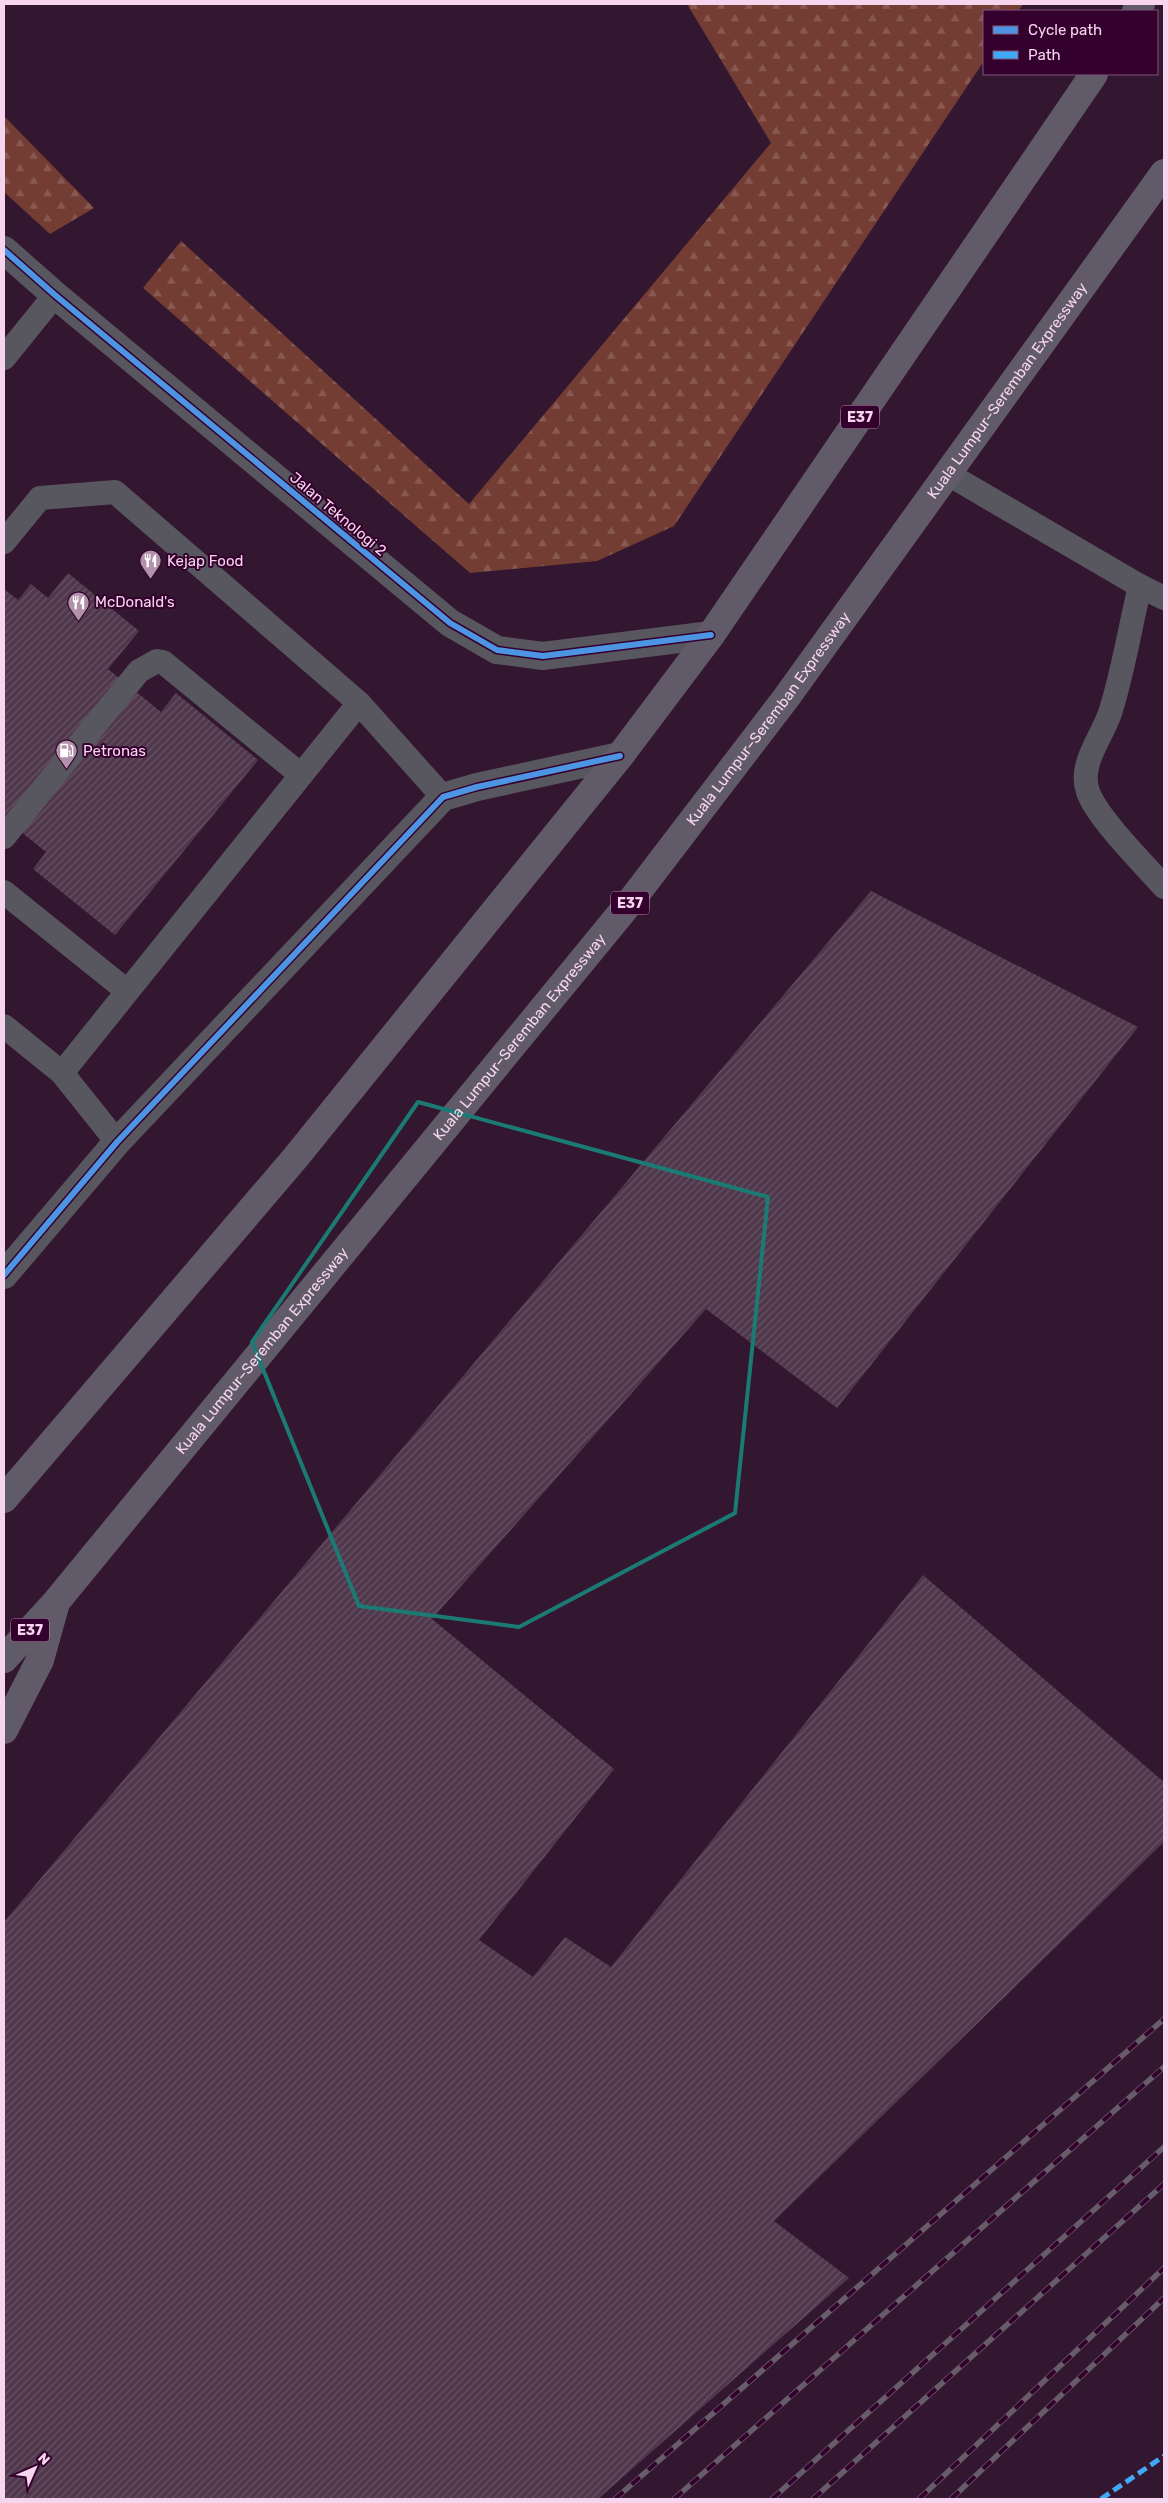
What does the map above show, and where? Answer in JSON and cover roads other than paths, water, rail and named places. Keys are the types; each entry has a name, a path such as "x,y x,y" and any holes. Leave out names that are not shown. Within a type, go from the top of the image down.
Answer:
{"highway":[{"name":"E37","path":"4,1499 296,1157 620,756 711,635 1093,75"},
{"name":"Kuala Lumpur–Seremban Expressway","path":"4,1659 56,1602 627,906 786,698 1164,173"},
{"path":"4,1730 40,1660 56,1602"}],"street":[{"name":"Jalan Teknologi 2","path":"4,250 55,295 450,623 498,650 543,656 711,635"},
{"path":"7,1266 117,1142 443,797 477,787 620,756"}],"lane":[{"path":"4,358 55,295"},
{"path":"948,474 1140,586 1164,598"},
{"path":"4,542 40,498 115,492 359,703 443,797"},
{"path":"1140,586 1110,713 1088,763 1085,778 1087,790 1101,814 1164,887"},
{"path":"4,837 139,670 157,661 163,662 301,775"},
{"path":"62,1073 359,703"},
{"path":"4,892 127,991"},
{"path":"4,1026 62,1073 117,1142"}],"railway":[{"path":"615,2499 1164,2019"},
{"path":"674,2499 1164,2067"},
{"path":"772,2499 1164,2147"},
{"path":"813,2499 1164,2184"},
{"path":"919,2499 1164,2268"},
{"path":"951,2499 1164,2298"}],"place":[{"name":"Kejap Food","path":"151,580"},
{"name":"McDonald's","path":"79,621"},
{"name":"Petronas","path":"67,770"}]}
